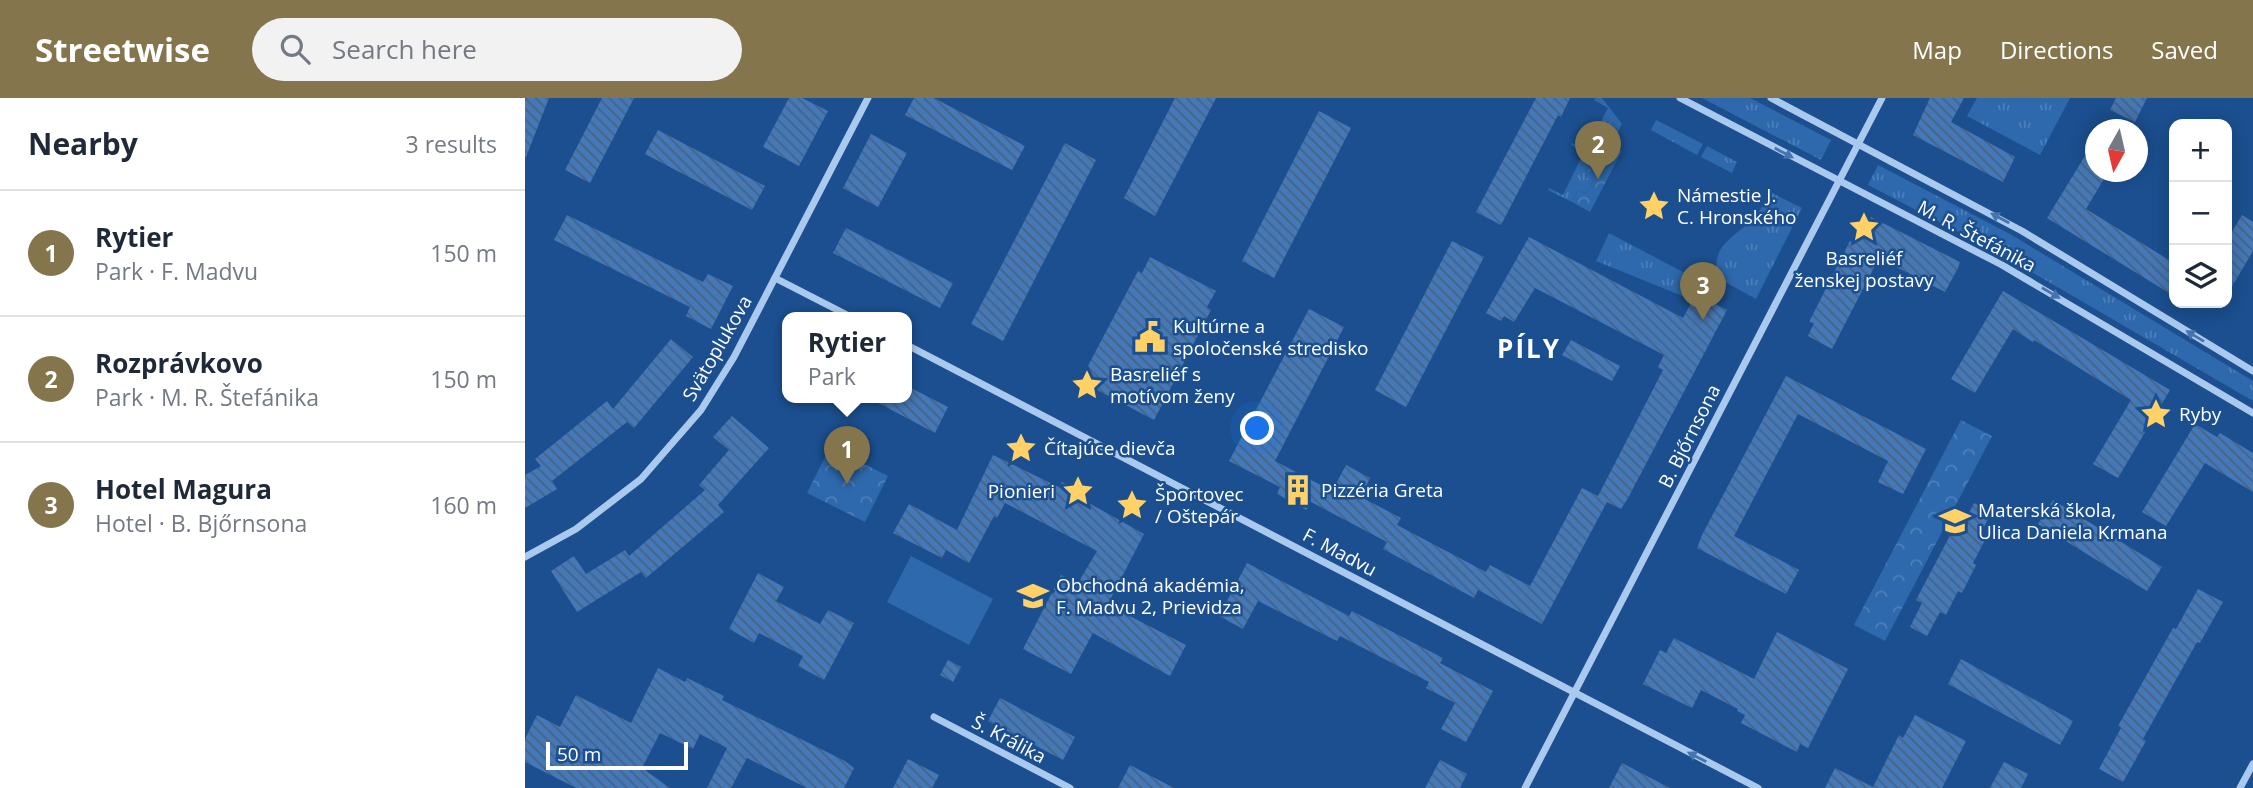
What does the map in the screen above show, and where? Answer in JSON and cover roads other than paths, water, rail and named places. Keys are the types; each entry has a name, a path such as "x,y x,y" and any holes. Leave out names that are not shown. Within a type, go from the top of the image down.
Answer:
{"street":[{"name":"Svätoplukova","path":"525,557 576,529 642,479 701,410 734,357 868,98"},
{"name":"M. R. Štefánika","path":"1680,98 2002,265 2253,413"},
{"name":"M. R. Štefánika","path":"1771,98 2022,231 2253,371"},
{"name":"B. Bjőrnsona","path":"1525,788 1882,98"},
{"path":"775,278 841,312"},
{"name":"F. Madvu","path":"912,348 1758,788"},
{"name":"Š. Králika","path":"934,718 1070,788"},
{"path":"2240,788 2253,764"}],"place":[{"name":"Rozprávkovo","path":"1598,179"},
{"name":"Námestie J. C. Hronského","path":"1654,206"},
{"name":"Basreliéf ženskej postavy","path":"1864,227"},
{"name":"Hotel Magura","path":"1703,320"},
{"name":"Kultúrne a spoločenské stredisko","path":"1150,337"},
{"name":"Basreliéf s motívom ženy","path":"1087,385"},
{"name":"Ryby","path":"2156,414"},
{"name":"Čítajúce dievča","path":"1021,448"},
{"name":"Rytier","path":"847,484"},
{"name":"Pizzéria Greta","path":"1298,490"},
{"name":"Pionieri","path":"1078,491"},
{"name":"Športovec / Oštepár","path":"1132,505"},
{"name":"Materská škola, Ulica Daniela Krmana","path":"1955,521"},
{"name":"Obchodná akadémia, F. Madvu 2, Prievidza","path":"1033,596"}],"district":[{"name":"PÍLY","path":"1529,349"}]}
